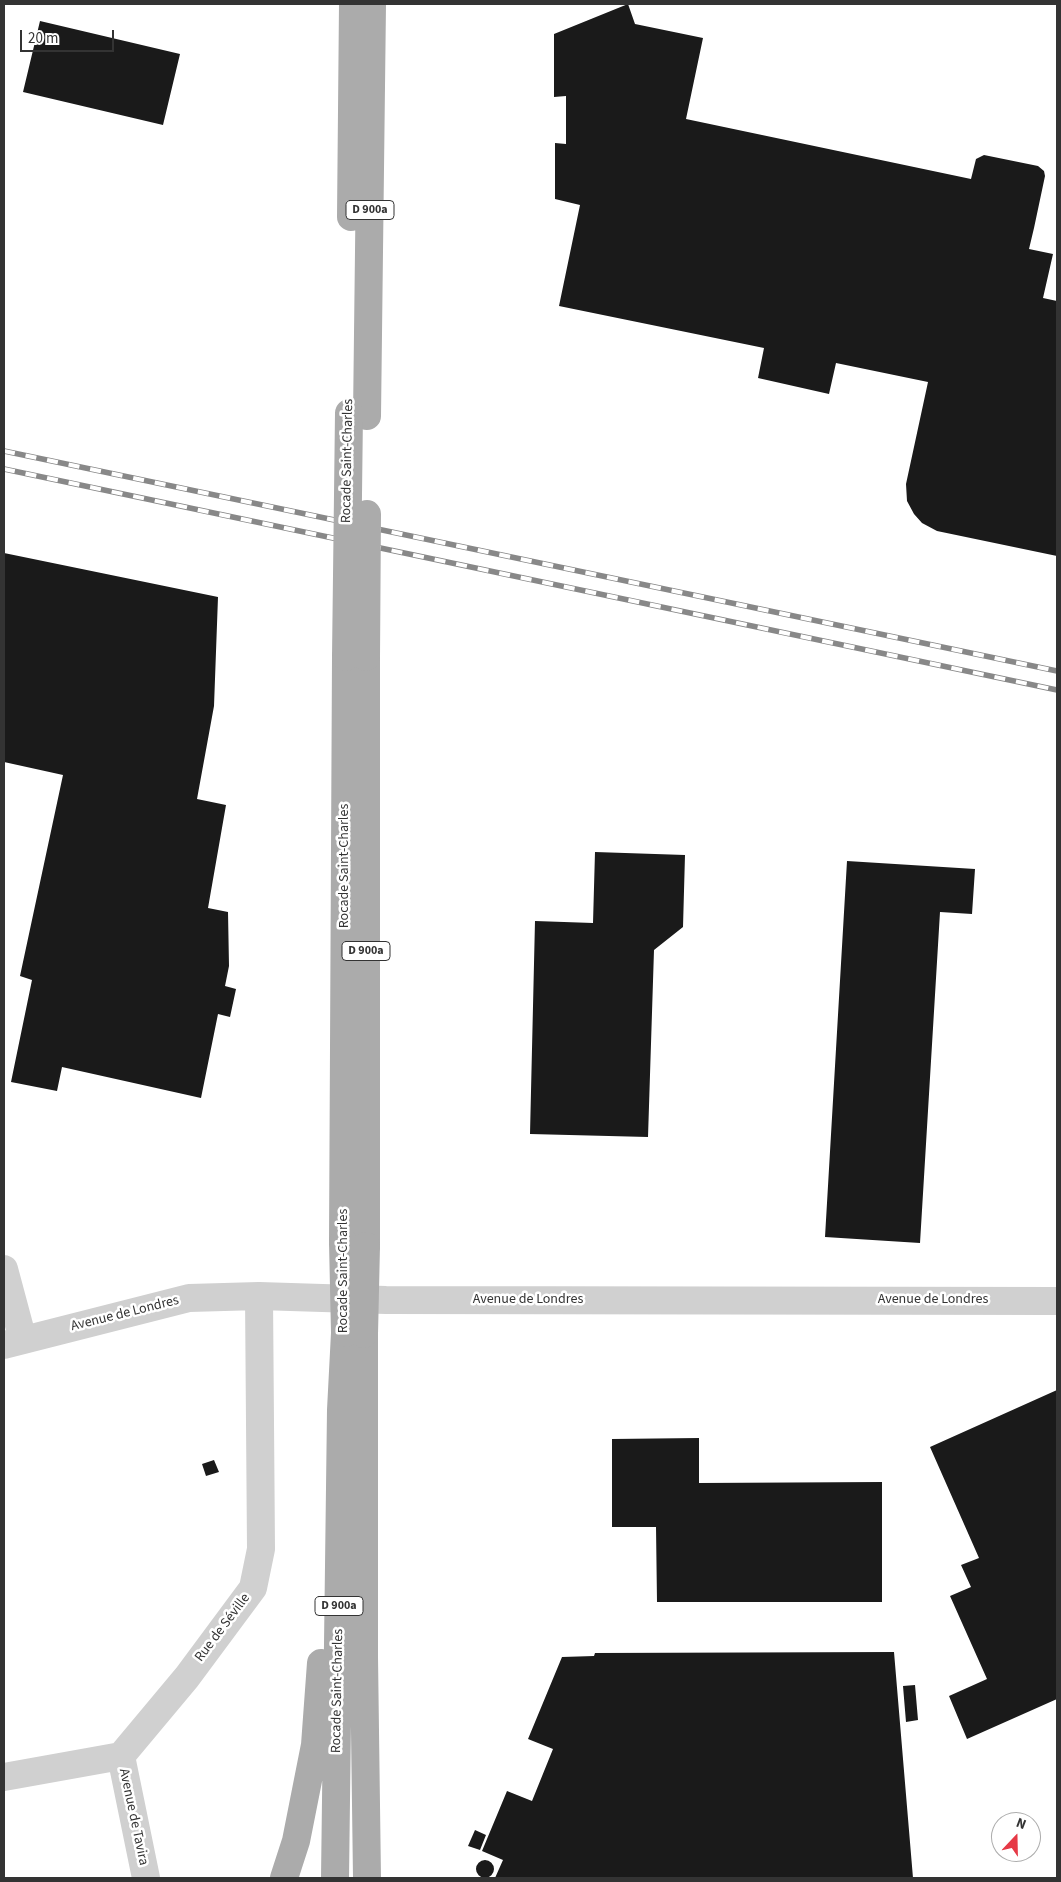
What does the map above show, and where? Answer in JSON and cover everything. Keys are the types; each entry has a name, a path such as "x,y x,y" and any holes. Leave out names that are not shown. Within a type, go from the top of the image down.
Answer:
{"main road":[{"name":"Rocade Saint-Charles","path":"353,4 358,415 354,1333 364,1657 367,1878"},
{"name":"Rocade Saint-Charles","path":"358,415 372,4"},
{"name":"Rocade Saint-Charles","path":"335,1878 341,1410 354,1333"},
{"path":"284,1878 296,1841 315,1745 341,1410"}],"street":[{"path":"4,1269 13,1342"},
{"name":"Avenue de Londres","path":"13,1342 189,1298 258,1296 396,1300 1057,1301"},
{"name":"Rue de Séville","path":"120,1756 187,1676 252,1588 261,1549 258,1296"},
{"path":"4,1777 120,1756"},
{"name":"Avenue de Tavira","path":"120,1756 146,1878"}],"building":[{"path":"628,4 635,24 703,38 686,119 971,179 976,159 984,155 1038,166 1044,171 1045,176 1029,249 1053,254 1043,298 1057,301 1057,556 937,531 922,523 914,514 907,501 906,484 928,382 836,363 829,394 758,378 764,348 559,306 580,205 555,199 555,143 566,144 566,96 554,97 554,34"},
{"path":"40,21 180,54 163,125 23,92"},
{"path":"4,553 218,597 214,706 197,799 226,805 208,908 228,912 229,966 225,986 236,989 230,1017 218,1014 201,1098 62,1067 57,1091 11,1082 32,980 20,976 63,775 4,762"},
{"path":"595,852 685,855 683,927 654,950 648,1137 530,1134 535,921 593,923"},
{"path":"847,861 975,869 972,914 940,912 920,1243 825,1237"},
{"path":"1057,1390 1057,1699 967,1739 949,1696 987,1679 950,1596 971,1587 961,1565 979,1558 930,1447"},
{"path":"699,1438 699,1483 882,1482 882,1602 657,1602 656,1527 612,1527 612,1439"},
{"path":"214,1460 219,1472 206,1476 202,1464"},
{"path":"894,1652 913,1878 495,1878 503,1860 482,1851 507,1791 532,1801 553,1749 528,1739 562,1657 594,1656 595,1653"},
{"path":"915,1685 918,1720 906,1722 903,1686"},
{"path":"475,1830 486,1835 480,1850 468,1846"},
{"path":"485,1860 491,1863 494,1869 491,1875 485,1878 479,1875 476,1869 479,1863"}],"railway":[{"path":"4,451 1057,671"},
{"path":"4,469 1057,690"}]}
